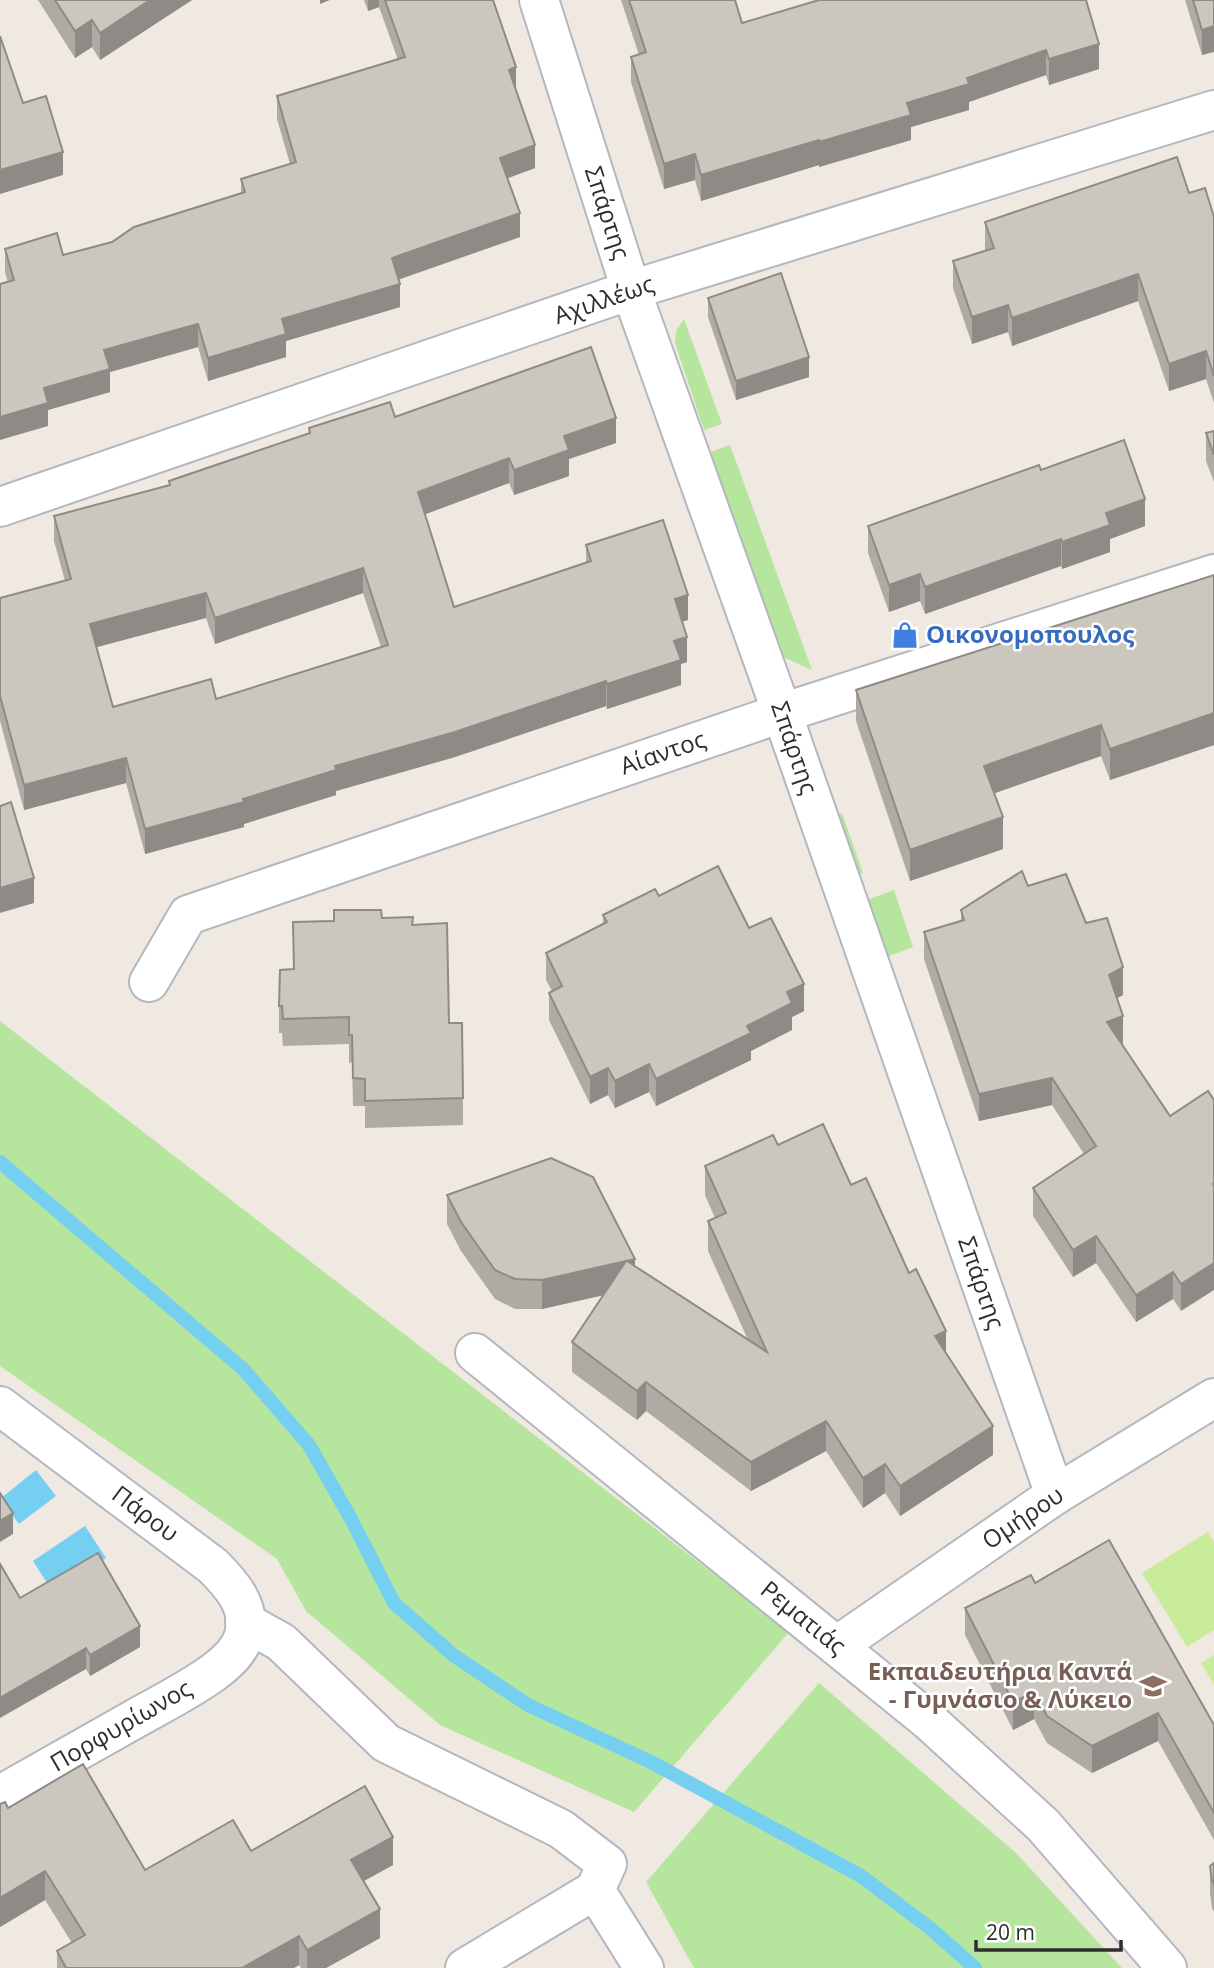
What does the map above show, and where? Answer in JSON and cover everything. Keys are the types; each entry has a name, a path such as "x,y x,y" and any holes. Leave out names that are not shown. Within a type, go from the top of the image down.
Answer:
{"street":[{"name":"Σπάρτης","path":"539,0 631,290 1055,1495"},
{"name":"Αχιλλέως","path":"0,507 631,290 1214,110"},
{"name":"Αίαντος","path":"149,982 188,915 782,713 1214,574"},
{"name":"Ρεματιάς","path":"475,1353 929,1721 1033,1815 1167,1968"},
{"name":"Ομήρου","path":"838,1645 1055,1495 1214,1398"},
{"name":"Πάρου","path":"0,1406 213,1566 237,1593 243,1608 242,1636"},
{"name":"Πορφυρίωνος","path":"0,1795 214,1672 242,1636"},
{"path":"242,1636 281,1642 386,1743 561,1829 607,1864 595,1890 465,1968"},
{"path":"595,1890 644,1968"}],"green space":[{"path":"684,319 722,424 704,430 675,343 676,331"},
{"path":"730,445 812,670 785,658 775,646 711,452"},
{"path":"842,813 863,873 850,877 830,818"},
{"path":"894,890 913,947 878,960 859,903"},
{"path":"0,1021 789,1632 634,1812 440,1725 306,1611 277,1559 0,1366"},
{"path":"1208,1532 1214,1542 1214,1630 1187,1647 1142,1573"},
{"path":"1214,1655 1214,1685 1201,1663"},
{"path":"819,1683 1016,1853 1122,1968 694,1968 646,1882"}],"water":[{"path":"36,1470 56,1496 19,1524 0,1499"},
{"path":"85,1526 106,1558 53,1592 33,1561"}],"building":[{"path":"55,0 150,0 100,33 92,20 75,31"},
{"path":"385,0 493,0 516,67 509,70 535,145 500,158 520,213 392,258 400,284 282,319 286,334 208,358 198,324 104,350 110,369 44,388 48,403 0,417 0,284 14,280 5,249 57,233 63,255 112,242 134,227 245,192 241,179 296,162 277,96 405,57"},
{"path":"629,0 735,0 742,23 819,0 1086,0 1099,44 1049,59 1046,50 967,78 969,84 907,103 911,115 701,175 695,154 664,164 631,57 646,52"},
{"path":"1193,0 1214,0 1214,26 1202,30"},
{"path":"0,36 23,103 46,96 63,152 0,170"},
{"path":"1177,157 1189,193 1205,188 1214,217 1214,376 1206,351 1169,364 1138,274 1012,318 1008,305 972,317 953,261 994,248 985,222"},
{"path":"781,273 809,357 736,381 708,298"},
{"path":"591,347 616,418 564,436 569,450 514,470 509,458 418,492 454,607 591,561 586,545 663,520 688,595 675,599 687,637 674,641 681,660 607,684 606,681 455,732 335,766 336,770 243,799 244,802 145,829 126,758 24,785 0,696 0,598 71,579 54,516 170,485 169,481 310,433 309,428 390,402 395,417","holes":["363,568 388,645 216,699 211,679 113,707 90,624 206,593 215,618"]},
{"path":"1214,431 1214,455 1206,433"},
{"path":"1124,440 1145,499 1106,513 1110,525 1062,542 1061,539 925,587 920,574 889,585 868,526 1039,465 1041,470"},
{"path":"1214,575 1214,713 1110,749 1101,725 984,766 1003,817 910,850 856,690"},
{"path":"11,802 34,878 0,888 0,806"},
{"path":"718,866 749,928 771,918 804,984 787,992 792,1003 747,1026 751,1033 656,1079 649,1064 615,1081 608,1068 590,1077 549,993 562,986 546,953 607,922 603,915 655,889 659,896"},
{"path":"1022,871 1028,886 1066,874 1086,923 1107,918 1123,967 1109,975 1123,1016 1107,1022 1170,1116 1208,1091 1214,1100 1214,1263 1181,1284 1173,1272 1136,1295 1096,1236 1073,1250 1033,1188 1096,1146 1052,1078 979,1094 924,932 964,920 961,910"},
{"path":"334,910 381,910 382,918 413,917 412,925 447,923 449,1023 462,1023 463,1098 365,1101 365,1079 353,1078 349,1017 283,1019 282,1006 279,1006 280,970 294,969 293,922 334,921"},
{"path":"823,1124 851,1185 866,1178 909,1273 916,1269 946,1331 935,1336 993,1426 900,1486 885,1464 863,1478 826,1421 751,1462 646,1382 637,1391 572,1342 626,1261 542,1280 515,1279 495,1270 461,1222 447,1195 551,1158 593,1177 635,1259 627,1261 767,1352 708,1221 726,1213 705,1166 773,1135 778,1145"},
{"path":"0,1493 13,1513 0,1521"},
{"path":"1109,1540 1214,1725 1214,1813 1158,1713 1092,1746 1047,1716 1034,1692 1013,1702 965,1608 1031,1575 1035,1583"},
{"path":"98,1553 140,1626 90,1655 86,1648 0,1698 0,1564 20,1598"},
{"path":"83,1764 145,1870 233,1820 251,1851 365,1786 393,1837 351,1860 380,1909 307,1950 299,1936 242,1968 66,1968 57,1951 85,1935 45,1871 0,1898 0,1804 5,1802 8,1808"},
{"path":"1214,1863 1214,1884 1210,1866"}],"waterway":[{"path":"0,1162 243,1369 309,1445 394,1603 453,1655 528,1705 651,1762 861,1876 931,1929 975,1968"}],"place":[{"name":"Οικονομοπουλος","path":"905,635"},
{"name":"Εκπαιδευτήρια Καντά - Γυμνάσιο & Λύκειο","path":"1153,1686"}]}
